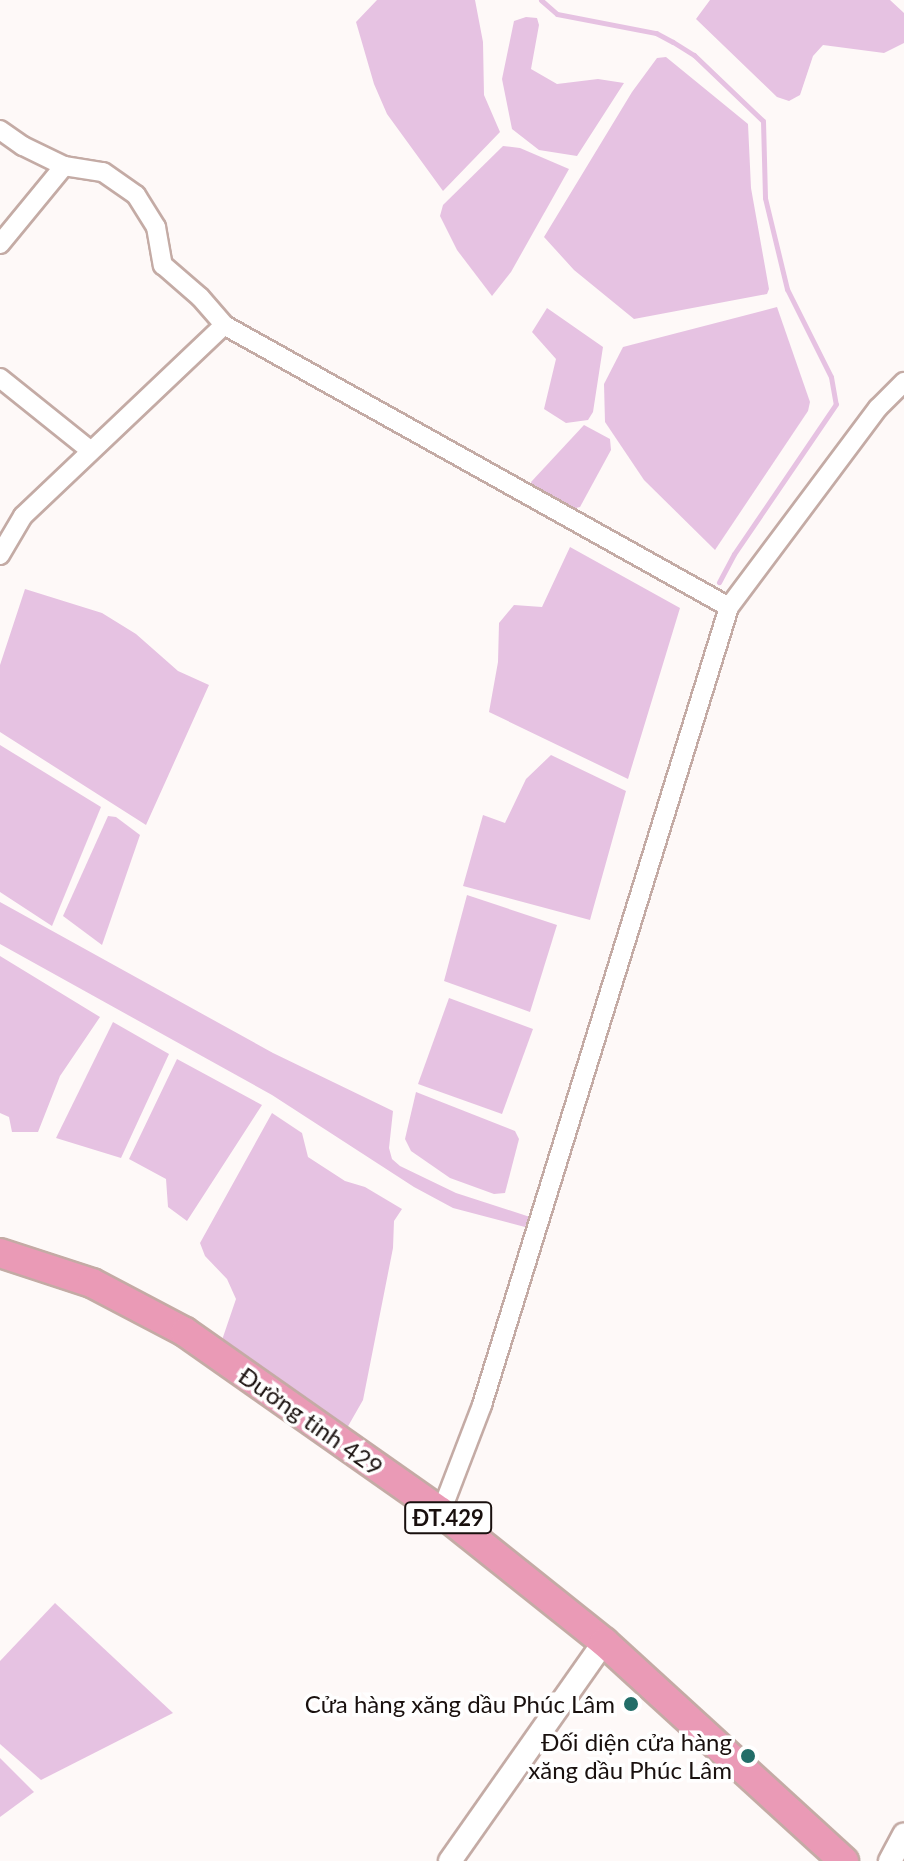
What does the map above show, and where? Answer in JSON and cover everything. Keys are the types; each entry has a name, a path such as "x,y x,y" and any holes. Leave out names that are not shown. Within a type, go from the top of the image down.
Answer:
{"main road":[{"name":"Đường tỉnh 429","path":"0,1253 92,1283 185,1332 441,1512 604,1642 844,1861"}],"street":[{"path":"0,130 23,146 64,166 103,172 136,195 156,227 163,265 200,297 224,325 729,607"},
{"path":"0,244 64,166"},
{"path":"0,555 23,516 224,325"},
{"path":"0,378 90,450"},
{"path":"441,1512 482,1405 729,607 878,408 904,382"},
{"path":"450,1861 604,1642"},
{"path":"890,1861 904,1835"}],"shaded area":[{"path":"377,0 475,0 483,42 484,95 500,132 443,191 387,114 374,84 356,22"},
{"path":"710,0 890,0 904,13 904,43 884,53 823,45 813,56 800,95 789,101 777,97 696,19"},
{"path":"526,17 537,18 539,25 531,69 557,84 598,79 624,83 577,156 539,150 512,129 502,79 514,21"},
{"path":"666,57 748,124 751,188 769,289 767,294 634,319 574,270 544,237 632,92 657,58"},
{"path":"503,146 520,148 569,169 511,272 492,296 457,250 440,216 443,205"},
{"path":"777,307 810,402 808,411 715,550 644,480 605,422 604,384 623,347"},
{"path":"547,308 603,347 593,412 588,420 566,423 544,409 556,359 532,332"},
{"path":"584,425 610,439 611,450 580,507 567,510 535,491 531,482"},
{"path":"570,547 680,608 628,779 489,712 498,662 499,623 514,605 542,607"},
{"path":"25,589 102,613 136,634 178,671 209,685 146,825 0,732 0,665"},
{"path":"0,745 101,807 52,926 0,892"},
{"path":"551,755 626,791 590,920 463,886 483,815 505,823 526,779"},
{"path":"108,816 116,817 140,835 102,945 63,916"},
{"path":"467,895 557,925 530,1012 444,981"},
{"path":"0,902 273,1053 393,1111 389,1148 392,1159 400,1166 456,1193 530,1217 525,1227 453,1208 414,1187 272,1095 0,944"},
{"path":"0,956 100,1017 60,1076 38,1132 12,1132 9,1117 0,1113"},
{"path":"449,998 533,1029 502,1114 418,1084"},
{"path":"113,1022 169,1054 121,1158 56,1138"},
{"path":"177,1059 262,1105 187,1221 168,1207 166,1179 129,1159"},
{"path":"416,1092 515,1131 519,1139 505,1193 494,1194 450,1178 411,1151 405,1139"},
{"path":"272,1113 302,1133 308,1157 345,1181 365,1187 402,1209 394,1221 393,1248 363,1400 347,1428 222,1340 236,1299 227,1279 205,1256 200,1243"},
{"path":"55,1603 173,1713 41,1780 0,1744 0,1661"},
{"path":"0,1758 34,1792 0,1817"}],"waterway":[{"path":"541,0 557,14 656,33 673,42 694,55 763,121 765,198 787,289 831,377 836,404 734,554 719,582"}],"place":[{"name":"Cửa hàng xăng dầu Phúc Lâm","path":"631,1704"},
{"name":"Đối diện cửa hàng xăng dầu Phúc Lâm","path":"748,1756"}]}
